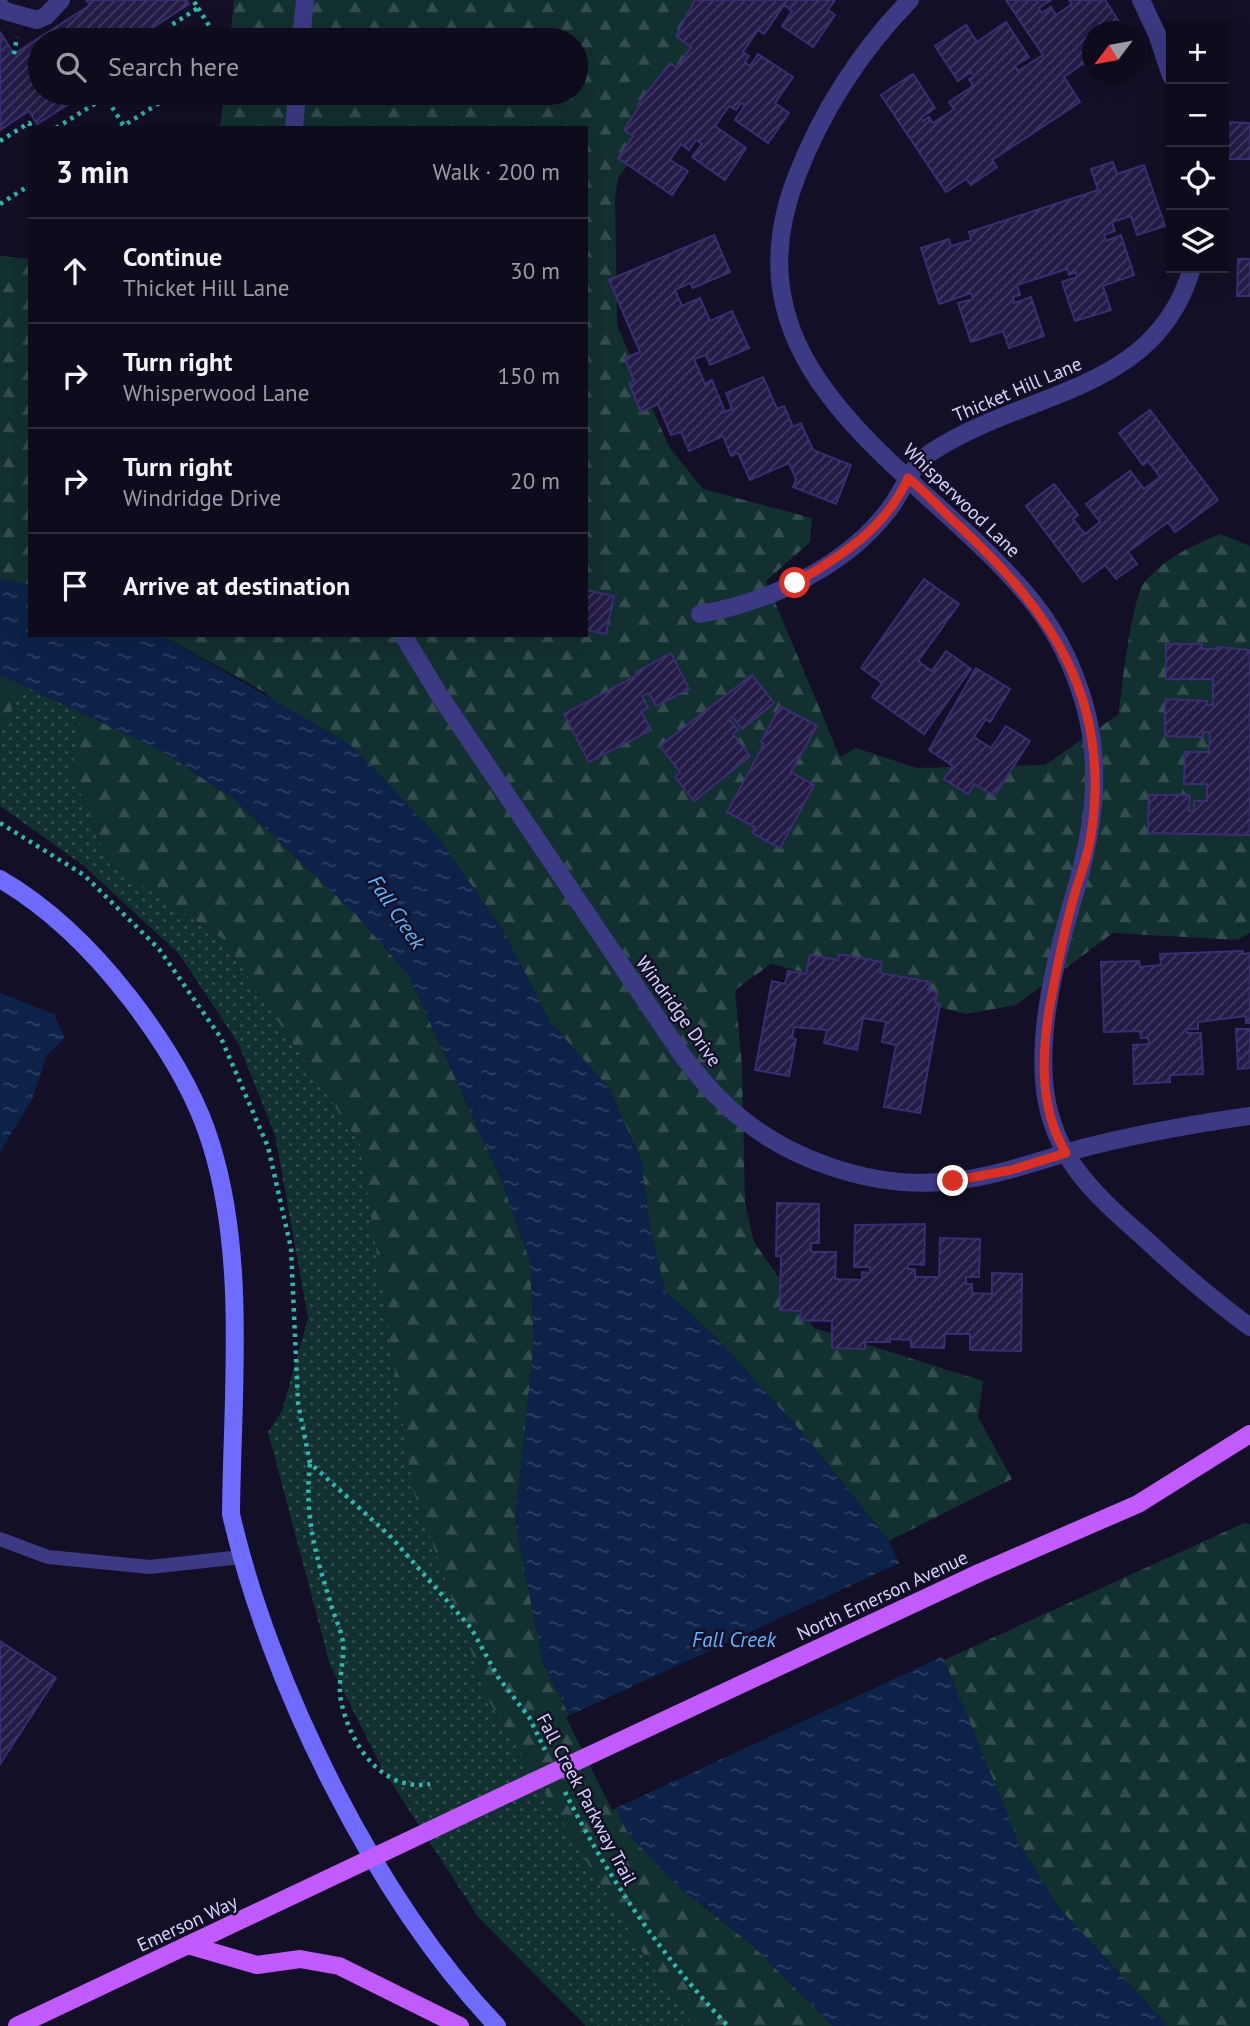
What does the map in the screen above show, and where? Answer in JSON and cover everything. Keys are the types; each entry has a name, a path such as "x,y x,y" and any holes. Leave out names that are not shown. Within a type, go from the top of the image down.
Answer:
{"main road":[{"path":"0,879 73,936 121,987 163,1045 200,1115 222,1183 231,1249 231,1514 241,1557 301,1716 339,1797 424,1939 467,1995 497,2026"},
{"name":"North Emerson Avenue","path":"374,1857 979,1573 1138,1504 1250,1434"},
{"name":"Emerson Way","path":"17,2026 374,1857"},
{"path":"188,1945 257,1965 300,1959 339,1966 460,2026"}],"street":[{"path":"0,6 5,11 37,20 46,16 61,0"},
{"path":"302,28 306,0"},
{"name":"Whisperwood Lane","path":"910,0 872,43 822,120 791,190 780,251 783,298 802,357 836,408 998,562 1037,608 1061,646 1086,711 1094,760 1093,820 1085,864 1056,965 1044,1043 1046,1097 1066,1153"},
{"path":"1141,0 1166,61"},
{"path":"294,126 296,105"},
{"name":"Thicket Hill Lane","path":"700,614 770,594 826,565 878,524 896,501 923,457 974,428 1105,373 1132,358 1167,325 1182,298 1190,273"},
{"name":"Windridge Drive","path":"404,637 438,693 682,1055 720,1100 755,1129 807,1158 863,1176 894,1180 963,1180 1011,1170 1140,1134 1250,1116"},
{"path":"1066,1153 1077,1172 1117,1214 1202,1292 1250,1327"}],"lane":[{"path":"0,1539 48,1557 150,1567 241,1557"}],"path":[{"path":"193,0 210,28"},
{"path":"170,28 198,8"},
{"path":"59,126 89,105"},
{"path":"110,105 121,126"},
{"path":"124,126 156,105"},
{"path":"0,141 29,123 31,126"},
{"path":"0,204 28,187"},
{"path":"0,823 84,874 159,949 221,1038 268,1147 291,1248 298,1403 310,1463 306,1499 319,1567 343,1642 341,1701 362,1756 379,1772 408,1782 430,1784"},
{"name":"Fall Creek Parkway Trail","path":"310,1463 391,1537 471,1628 498,1677 529,1717 546,1753"},
{"name":"Fall Creek Parkway Trail","path":"563,1788 616,1885 690,1985 728,2026"}],"green space":[{"path":"234,0 747,0 618,178 615,199 617,325 669,447 703,489 812,518 810,542 766,581 840,757 856,748 917,768 1045,765 1119,714 1135,607 1144,583 1152,574 1179,554 1220,534 1250,546 1250,933 1237,940 1113,933 1016,1005 966,1014 771,964 735,990 742,1066 745,1203 754,1242 814,1328 983,1381 978,1417 1012,1479 889,1541 806,1437 715,1336 665,1291 650,1227 641,1160 609,1088 551,1023 501,927 264,692 165,637 588,637 588,126 220,126 223,105 588,105 588,28 231,28"},
{"path":"0,256 28,259 28,585 0,579"},
{"path":"0,675 26,686 0,727"},
{"path":"26,686 82,712 72,772 109,863 223,939 360,1144 385,1300 639,1947 694,2026 586,2026 478,1917 382,1768 330,1665 268,1432 282,1411 308,1318 275,1135 238,1043 179,954 84,866 0,806 0,727"},
{"path":"82,712 162,751 235,800 355,913 409,976 500,1177 530,1261 534,1343 515,1521 543,1663 629,1834 681,1889 751,1944 833,2026 694,2026 639,1947 490,1703 413,1490 360,1144 223,939 109,863 72,772"},
{"path":"1244,1523 1250,1524 1250,2026 1168,2026 1059,1908 1019,1843 944,1660"}],"water":[{"name":"Fall Creek","path":"0,579 28,585 28,637 164,637 350,744 436,834 501,927 551,1023 609,1088 641,1160 650,1227 665,1291 715,1336 806,1437 889,1541 949,1671 1019,1843 1059,1908 1168,2026 833,2026 751,1944 681,1889 628,1834 543,1663 515,1521 534,1343 530,1261 500,1177 409,976 355,913 235,800 162,751 0,675"},
{"path":"0,993 54,1014 65,1038 47,1055 32,1099 0,1152"}],"pier":[{"path":"902,1562 945,1655 612,1810 566,1717"}],"building":[{"path":"86,0 186,0 189,4 152,28 54,28 90,5"},
{"path":"695,0 835,0 828,10 835,15 813,47 782,26 792,11 784,5 764,34 758,30 743,52 749,56 745,62 750,66 758,54 793,77 775,103 789,113 768,143 735,120 745,105 741,103 736,110 729,106 715,126 746,148 725,180 692,157 702,144 696,140 689,150 681,144 670,160 688,171 672,195 618,158 633,136 624,130 639,107 637,105 670,63 677,68 691,47 676,36"},
{"path":"1006,0 1051,0 1039,8 1042,13 1051,7 1056,15 1072,4 1069,0 1105,0 1119,21 1082,21 1082,64 1064,77 1080,102 992,160 997,167 971,185 966,179 946,192 881,95 913,74 935,108 921,118 923,121 929,117 933,123 954,109 949,102 973,86 969,79 974,76 971,72 958,81 935,46 966,25 977,42 1006,22 1029,57 1015,66 1018,71 1043,55"},
{"path":"0,32 14,54 28,45 28,105 67,105 37,124 29,111 0,130"},
{"path":"1229,122 1250,123 1250,159 1229,159"},
{"path":"1113,162 1117,174 1144,165 1165,226 1137,235 1131,216 1112,222 1115,231 1104,235 1106,241 1121,235 1134,275 1103,286 1111,310 1075,321 1062,282 1077,277 1076,272 1069,275 1067,269 1017,285 1020,295 1013,297 1014,303 1031,297 1044,336 1009,348 1003,331 971,342 958,303 973,299 971,293 939,304 921,248 949,239 951,246 971,240 969,232 1098,190 1091,169"},
{"path":"714,235 730,272 693,288 690,283 675,290 682,306 700,298 710,321 732,311 749,348 710,365 706,355 694,359 705,384 712,380 725,412 732,409 726,393 763,377 777,409 784,406 793,427 801,423 813,450 851,465 836,504 793,487 796,479 789,463 750,480 738,453 731,456 723,436 689,451 681,432 671,435 658,404 641,412 629,383 634,381 625,358 640,352 609,280"},
{"path":"1238,259 1250,259 1250,296 1237,296"},
{"path":"1150,410 1218,500 1175,532 1168,522 1128,552 1137,564 1116,579 1105,565 1083,582 1026,506 1054,484 1078,515 1073,519 1085,534 1100,522 1086,504 1130,471 1144,489 1160,477 1148,461 1143,465 1119,433"},
{"path":"924,579 959,604 918,661 932,671 946,651 971,669 924,734 872,697 882,683 861,668"},
{"path":"588,590 614,596 606,634 588,630"},
{"path":"1166,644 1202,644 1202,649 1217,647 1250,650 1250,835 1148,833 1149,795 1190,795 1189,811 1194,811 1194,801 1207,801 1207,784 1184,784 1185,752 1209,752 1210,732 1203,732 1203,737 1165,736 1165,699 1207,701 1207,705 1213,705 1213,679 1166,679"},
{"path":"671,653 689,689 656,706 649,693 642,696 648,708 641,711 651,730 589,762 564,714 638,675 636,672"},
{"path":"976,668 1010,689 990,722 986,719 974,737 991,748 1006,726 1030,741 994,796 974,784 968,794 944,779 953,766 929,750"},
{"path":"752,675 774,703 742,729 732,716 729,719 738,730 733,734 750,756 694,801 675,777 680,772 660,746"},
{"path":"780,706 817,726 791,772 814,785 780,848 752,833 755,827 727,812 764,744 761,742"},
{"path":"1243,951 1243,954 1250,953 1250,1023 1246,1023 1246,1016 1198,1022 1198,1029 1186,1029 1187,1033 1201,1033 1203,1074 1170,1075 1170,1082 1134,1084 1133,1045 1149,1044 1148,1038 1141,1038 1140,1031 1104,1032 1101,962 1139,961 1140,967 1161,965 1160,954"},
{"path":"839,954 882,962 880,973 930,982 928,990 937,992 935,1003 940,1004 920,1113 884,1107 896,1045 882,1042 886,1022 863,1018 857,1050 824,1043 827,1030 794,1027 792,1038 796,1039 789,1076 755,1070 772,981 785,984 788,971 806,974 810,955 838,960"},
{"path":"1236,1029 1250,1029 1250,1068 1238,1069"},
{"path":"777,1203 819,1204 819,1243 811,1243 811,1252 836,1252 835,1279 862,1280 862,1272 870,1273 870,1267 854,1267 855,1225 925,1224 924,1265 908,1264 908,1269 915,1269 915,1277 939,1277 940,1238 980,1239 979,1277 966,1277 966,1284 972,1284 972,1293 992,1294 992,1273 1022,1274 1021,1351 970,1350 970,1334 945,1334 944,1348 911,1347 911,1340 890,1339 890,1342 865,1342 865,1349 832,1348 832,1321 800,1320 801,1311 780,1310 781,1256 776,1256"},
{"path":"0,1641 56,1678 0,1764"}],"route":[{"path":"795,583 826,565 878,524 896,501 908,478 998,562 1037,608 1061,646 1083,701 1093,745 1093,820 1085,864 1060,947 1044,1043 1046,1097 1066,1153 983,1177 953,1181"}]}
